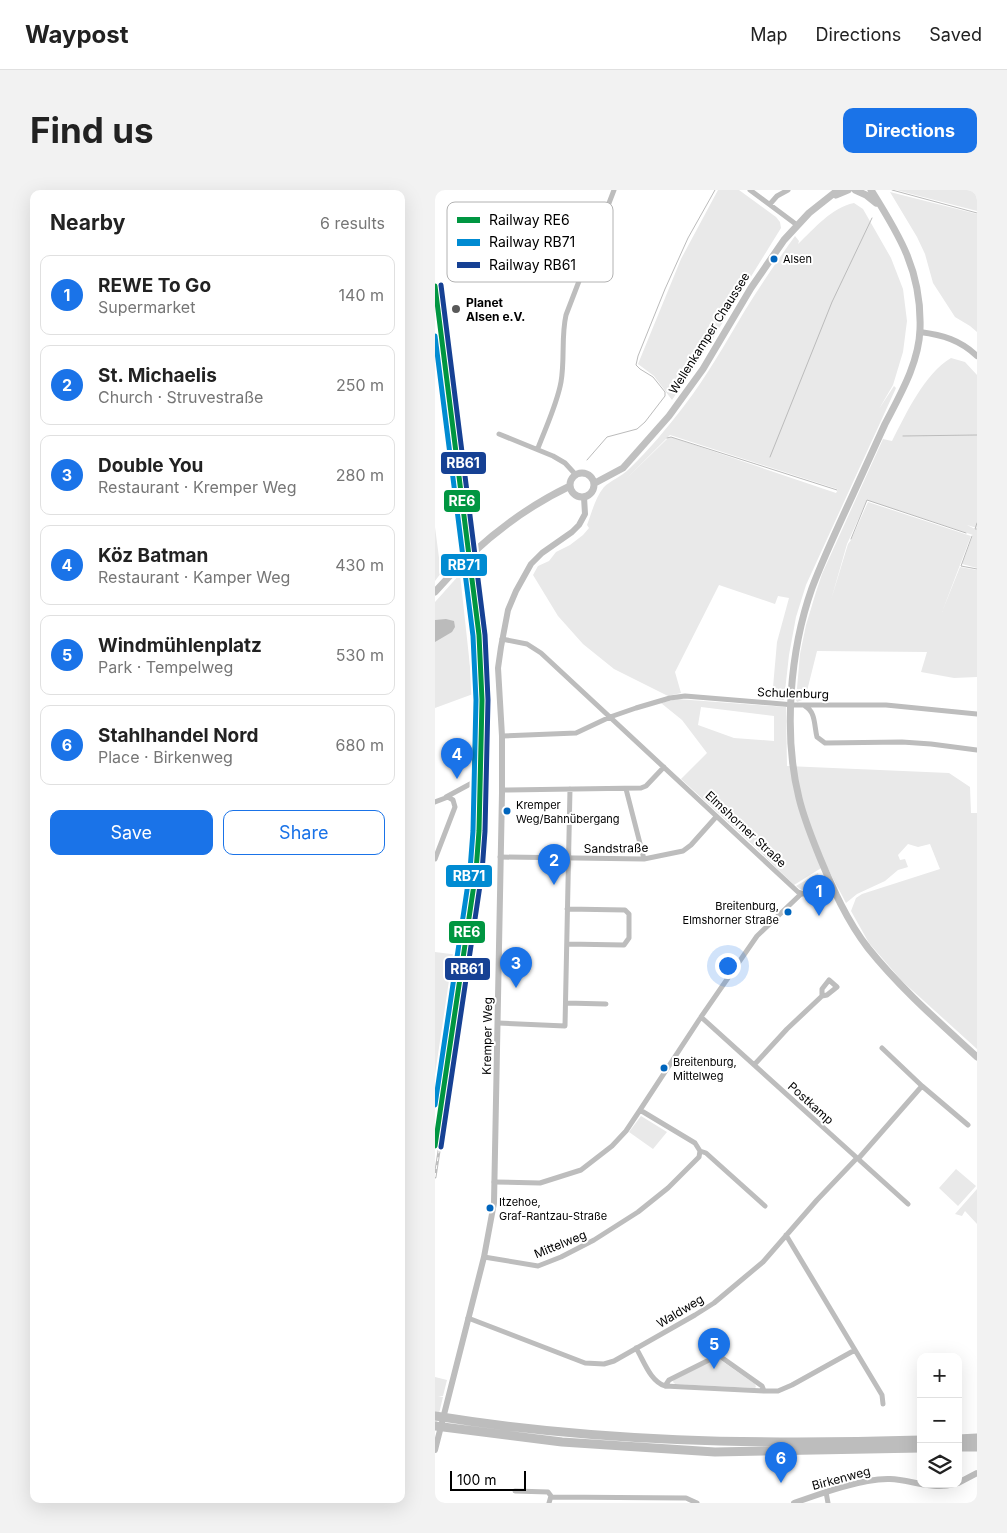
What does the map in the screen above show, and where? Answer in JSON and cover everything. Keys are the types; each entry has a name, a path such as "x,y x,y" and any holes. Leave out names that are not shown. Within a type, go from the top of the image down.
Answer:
{"highway":[{"path":"435,1416 558,1432 721,1442 917,1440"},
{"path":"435,1426 562,1442 715,1452 917,1448"},
{"path":"962,1439 977,1438"},
{"path":"962,1447 977,1447"}],"main road":[{"path":"820,203 830,190"},
{"name":"Wellenkamper Chaussee","path":"584,497 592,493 595,483 623,468 669,416 703,369 764,268 797,225 820,203 838,190"},
{"path":"820,203 844,190 848,190"},
{"path":"855,190 866,195 882,208"},
{"path":"871,190 896,232 914,273 918,294 920,332 914,360 907,380 823,560 812,590 797,650 792,693 791,745 793,771 807,824 832,887 860,936 895,981 977,1058"},
{"path":"584,497 574,494 570,486 571,480 576,475 582,473 589,474 595,483"},
{"path":"435,592 488,538 535,505 570,486"}],"street":[{"path":"609,202 614,190"},
{"path":"750,190 797,225"},
{"path":"770,204 777,196 788,190"},
{"path":"538,448 559,389 562,370 563,331 566,315 579,282"},
{"path":"920,332 945,336 957,341 977,356"},
{"path":"499,434 538,448 562,460 576,475"},
{"name":"Kremper Weg","path":"435,1450 493,1210 502,790 502,736 498,675 502,639 511,602 526,571 542,553 579,525 585,514 584,497"},
{"name":"Elmshorner Straße","path":"502,639 527,644 536,649 801,894"},
{"name":"Schulenburg","path":"502,736 576,733 610,717 657,701 685,696 805,706 880,704 977,714"},
{"path":"805,706 812,712 817,737 825,743 902,742 977,750"},
{"path":"502,790 626,789 643,787 663,767"},
{"path":"435,802 472,783"},
{"path":"498,1023 565,1026 570,789"},
{"path":"626,789 644,860"},
{"path":"435,860 455,809 454,802 447,797"},
{"name":"Sandstraße","path":"500,857 644,860 687,849 716,816"},
{"path":"494,1182 540,1183 581,1170 612,1146 640,1110 757,936 801,894 813,895 832,887"},
{"path":"567,908 625,910 629,914 629,938 623,945 567,944"},
{"path":"754,1065 821,996"},
{"path":"566,1003 606,1004"},
{"name":"Postkamp","path":"701,1017 908,1204"},
{"path":"881,1048 968,1125"},
{"name":"Waldweg","path":"468,1318 585,1363 604,1364 615,1361 714,1303 763,1262 922,1086"},
{"path":"640,1110 695,1143 700,1151 706,1153 765,1206"},
{"name":"Mittelweg","path":"483,1257 538,1266 578,1249 638,1212 675,1181 699,1157 700,1151"},
{"path":"786,1235 882,1396 883,1404"},
{"path":"637,1348 654,1380 659,1384 665,1386 764,1391 778,1391 792,1385 855,1350"},
{"path":"665,1386 669,1380 717,1356 762,1386 764,1391"},
{"path":"962,1481 977,1473"},
{"name":"Birkenweg","path":"793,1503 867,1481 884,1479 917,1483"},
{"path":"515,1491 546,1491 550,1494 550,1500 686,1498 697,1503"},
{"path":"826,1492 829,1503"}],"shaded area":[{"path":"718,190 739,190 776,217 780,222 781,228 702,356 672,400 654,376 638,364 681,259"},
{"path":"896,190 977,190 977,211"},
{"path":"890,192 977,214 977,332 955,317 933,283 925,254 917,237"},
{"path":"854,203 863,209 891,258 903,289 907,321 903,352 893,385 879,409 894,386 896,388 806,585 796,617 784,700 774,699 773,687 777,642 789,598 778,596 775,604 719,585 675,672 681,693 668,696 614,669 583,644 558,616 533,575 538,566 549,561 556,552 570,545 583,535 589,528 587,525 594,505 604,487 626,472 636,462 658,439 684,406 708,372 762,283 795,236 799,241 798,244 824,219","holes":["670,435 837,489 836,493 671,437 626,479"]},
{"path":"951,358 965,362 977,375 977,528 967,525 977,530 977,568 962,564 973,535 867,500 847,544 831,600 848,544 868,502 971,536 942,612 960,567 977,570 977,677 954,678 921,672 927,652 817,651 805,699 797,702 800,654 806,625 822,574 883,439 892,441 924,384 941,365"},
{"path":"435,527 441,573 435,581"},
{"path":"460,574 473,694 435,708 435,602"},
{"path":"446,619 454,621 455,627 452,632 435,642 435,620"},
{"path":"677,699 786,707 787,766 949,773 970,787 971,813 977,813 977,1049 902,981 869,943 851,911 856,898 862,894 940,869 930,844 918,847 908,844 898,855 900,860 905,859 908,867 898,870 885,881 857,894 846,903 826,865 794,885 681,779 707,753 682,720 661,703","holes":["701,707 774,716 774,741 734,738 698,725"]},
{"path":"818,873 821,883 812,891 809,892 796,886"},
{"path":"435,952 459,955 438,1079 435,1079"},
{"path":"641,1116 667,1132 653,1149 629,1132"},
{"path":"956,1169 976,1186 958,1206 939,1188"},
{"path":"977,1189 977,1224 965,1211 962,1216 955,1214"},
{"path":"716,1358 755,1384 756,1387 675,1384 673,1382 674,1379"},
{"path":"435,1377 447,1380 443,1396 438,1396 443,1397 435,1430"}],"waterway":[{"path":"587,460 607,437 637,429 645,422 665,396 665,392 653,377 636,365 638,356 688,238 715,190"},
{"path":"892,190 977,213"},
{"path":"770,457 832,302 872,218"},
{"path":"903,436 977,435"},
{"path":"667,438 671,437 837,490"},
{"path":"851,539 867,500 966,533"},
{"path":"977,523 975,529 977,529"},
{"path":"972,536 961,566 977,569"}],"railway":[{"path":"435,1177 481,879 485,763 482,721"}],"rail line":[{"name":"RB61","path":"441,285 485,635 488,700 485,831 482,872 441,1147"},
{"name":"RE6","path":"435,286 479,635 482,700 479,831 476,871 435,1146"},
{"name":"RB71","path":"435,336 473,636 476,700 473,831 470,870 435,1105"}],"place":[{"name":"Alsen","path":"774,259"},
{"name":"Planet Alsen e.V.","path":"456,309"},
{"name":"Köz Batman","path":"457,779"},
{"name":"Kremper Weg/Bahnübergang","path":"507,811"},
{"name":"St. Michaelis","path":"554,885"},
{"name":"Breitenburg, Elmshorner Straße","path":"788,912"},
{"name":"REWE To Go","path":"819,916"},
{"name":"Double You","path":"516,988"},
{"name":"Breitenburg, Mittelweg","path":"664,1068"},
{"name":"Itzehoe, Graf-Rantzau-Straße","path":"490,1208"},
{"name":"Windmühlenplatz","path":"714,1369"},
{"name":"Stahlhandel Nord","path":"781,1483"}]}
